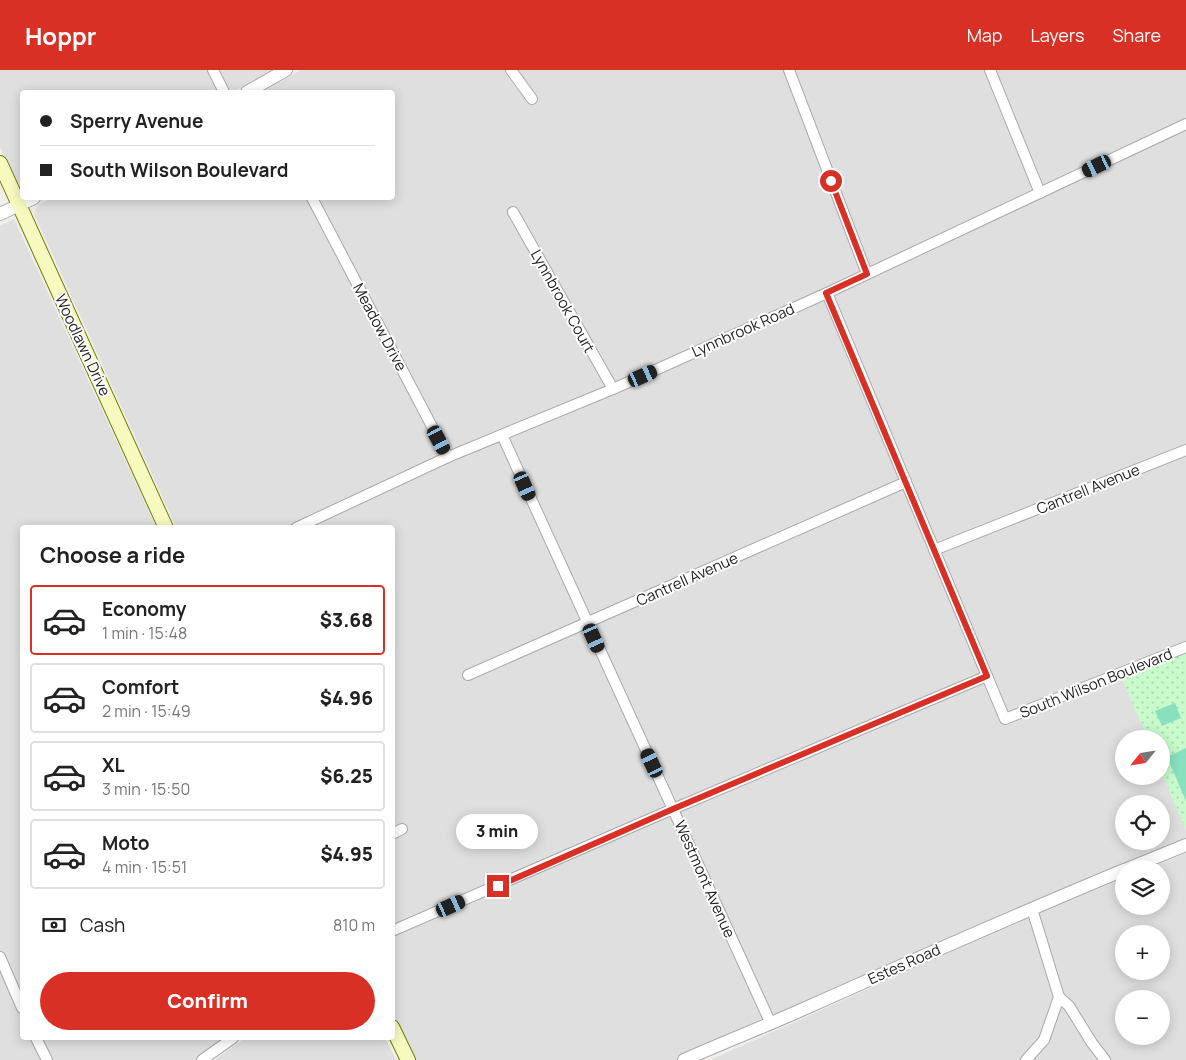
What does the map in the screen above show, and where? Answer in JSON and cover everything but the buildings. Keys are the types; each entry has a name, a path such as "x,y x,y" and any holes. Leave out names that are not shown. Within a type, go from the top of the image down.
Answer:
{"main road":[{"name":"Woodlawn Drive","path":"0,162 165,525"},
{"path":"395,1033 408,1060"}],"street":[{"path":"213,70 223,90"},
{"path":"255,90 286,70"},
{"path":"511,70 532,99"},
{"path":"789,70 867,274"},
{"path":"990,70 1040,193"},
{"name":"Lynnbrook Road","path":"302,525 448,457 613,389 826,293 1186,124"},
{"path":"0,214 30,200"},
{"name":"Meadow Drive","path":"313,200 448,457"},
{"name":"Lynnbrook Court","path":"513,212 613,389"},
{"path":"395,931 673,809 987,676 826,293"},
{"name":"Westmont Avenue","path":"502,435 770,1024"},
{"name":"Cantrell Avenue","path":"934,550 1186,450"},
{"name":"Cantrell Avenue","path":"468,675 906,482"},
{"name":"South Wilson Boulevard","path":"987,676 1005,719 1186,646"},
{"name":"Estes Road","path":"1148,860 1186,845"},
{"name":"Estes Road","path":"684,1060 1115,873"},
{"path":"1032,909 1059,997 1070,1006 1092,1043 1105,1060"},
{"path":"0,957 20,1003"},
{"path":"1026,1060 1044,1040 1059,997"},
{"path":"37,1040 47,1060"},
{"path":"209,1058 231,1040"}],"shaded area":[{"path":"0,70 272,70 237,90 20,90 20,191 0,147"},
{"path":"301,70 1186,70 1186,652 1122,678 1144,730 1115,730 1115,785 1167,785 1186,830 1186,841 1170,848 1170,795 1115,795 1115,850 1165,850 1142,860 1115,860 1115,872 677,1060 412,1060 395,1024 395,525 175,525 34,214 38,205 49,200 395,200 395,90 265,90"},
{"path":"14,219 155,525 20,525 20,1040 223,1040 196,1060 0,1060 0,226"},
{"path":"1186,853 1186,1060 710,1060 1017,922 1115,882 1115,915 1170,915 1169,860"},
{"path":"242,1040 386,1040 396,1060 214,1060"}],"green space":[{"path":"1186,652 1186,830 1167,785 1170,785 1170,730 1144,730 1122,678"},
{"path":"1175,703 1181,718 1162,726 1155,711"},
{"path":"1186,748 1186,801 1170,764 1170,756"}],"route":[{"path":"498,886 673,809 987,676 826,293 867,274 831,181"}]}
